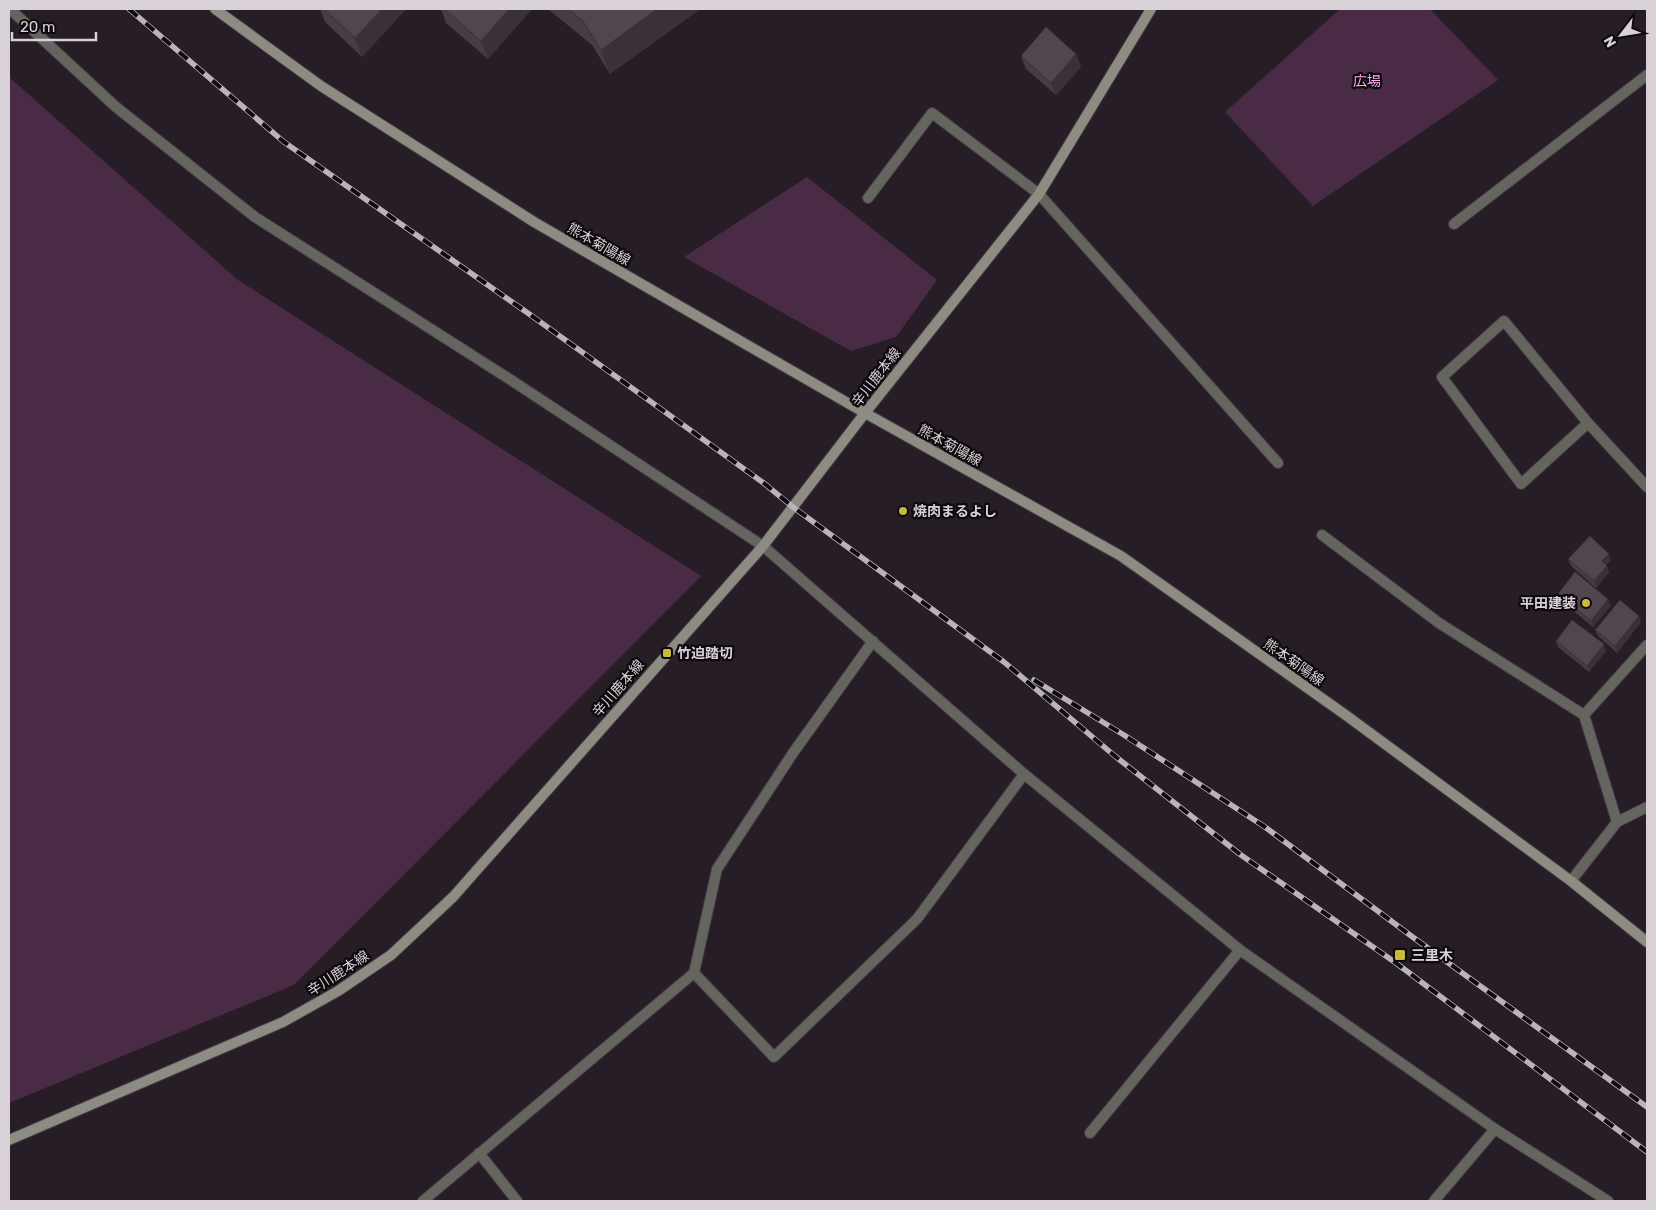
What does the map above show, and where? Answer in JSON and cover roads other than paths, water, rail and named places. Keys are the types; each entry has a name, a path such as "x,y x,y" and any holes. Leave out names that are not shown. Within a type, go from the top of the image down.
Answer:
{"main road":[{"name":"熊本菊陽線","path":"216,9 321,86 534,222 865,413 1121,556 1347,716 1571,881 1647,942"},
{"name":"辛川鹿本線","path":"9,1140 283,1022 338,991 391,955 453,897 763,546 865,413 1039,194 1150,9"}],"street":[{"path":"10,9 116,107 255,217 511,380 763,546 1024,774 1240,950 1495,1129 1608,1201"},
{"path":"1454,224 1647,75"},
{"path":"868,198 932,113 1039,194 1278,463"},
{"path":"1588,423 1521,484 1442,378 1504,322 1588,423 1647,487"},
{"path":"1322,535 1439,623 1584,715 1617,822"},
{"path":"423,1201 694,972 717,869 792,753 873,641"},
{"path":"1584,715 1647,645"},
{"path":"694,972 774,1057 917,919 1024,774"},
{"path":"1571,881 1617,822 1647,807"},
{"path":"1090,1133 1240,950"},
{"path":"1434,1201 1495,1129"},
{"path":"479,1153 517,1201"}],"railway":[{"path":"129,9 284,142 532,316 765,484 793,507 1004,662 1116,757 1241,855 1396,963 1647,1152"},
{"path":"1034,680 1124,735 1265,827 1647,1107"}],"place":[{"name":"焼肉まるよし","path":"903,511"},
{"name":"平田建装","path":"1586,603"},
{"name":"竹迫踏切","path":"667,653"},
{"name":"三里木","path":"1400,955"}],"park label":[{"name":"広場","path":"1367,81"}]}
